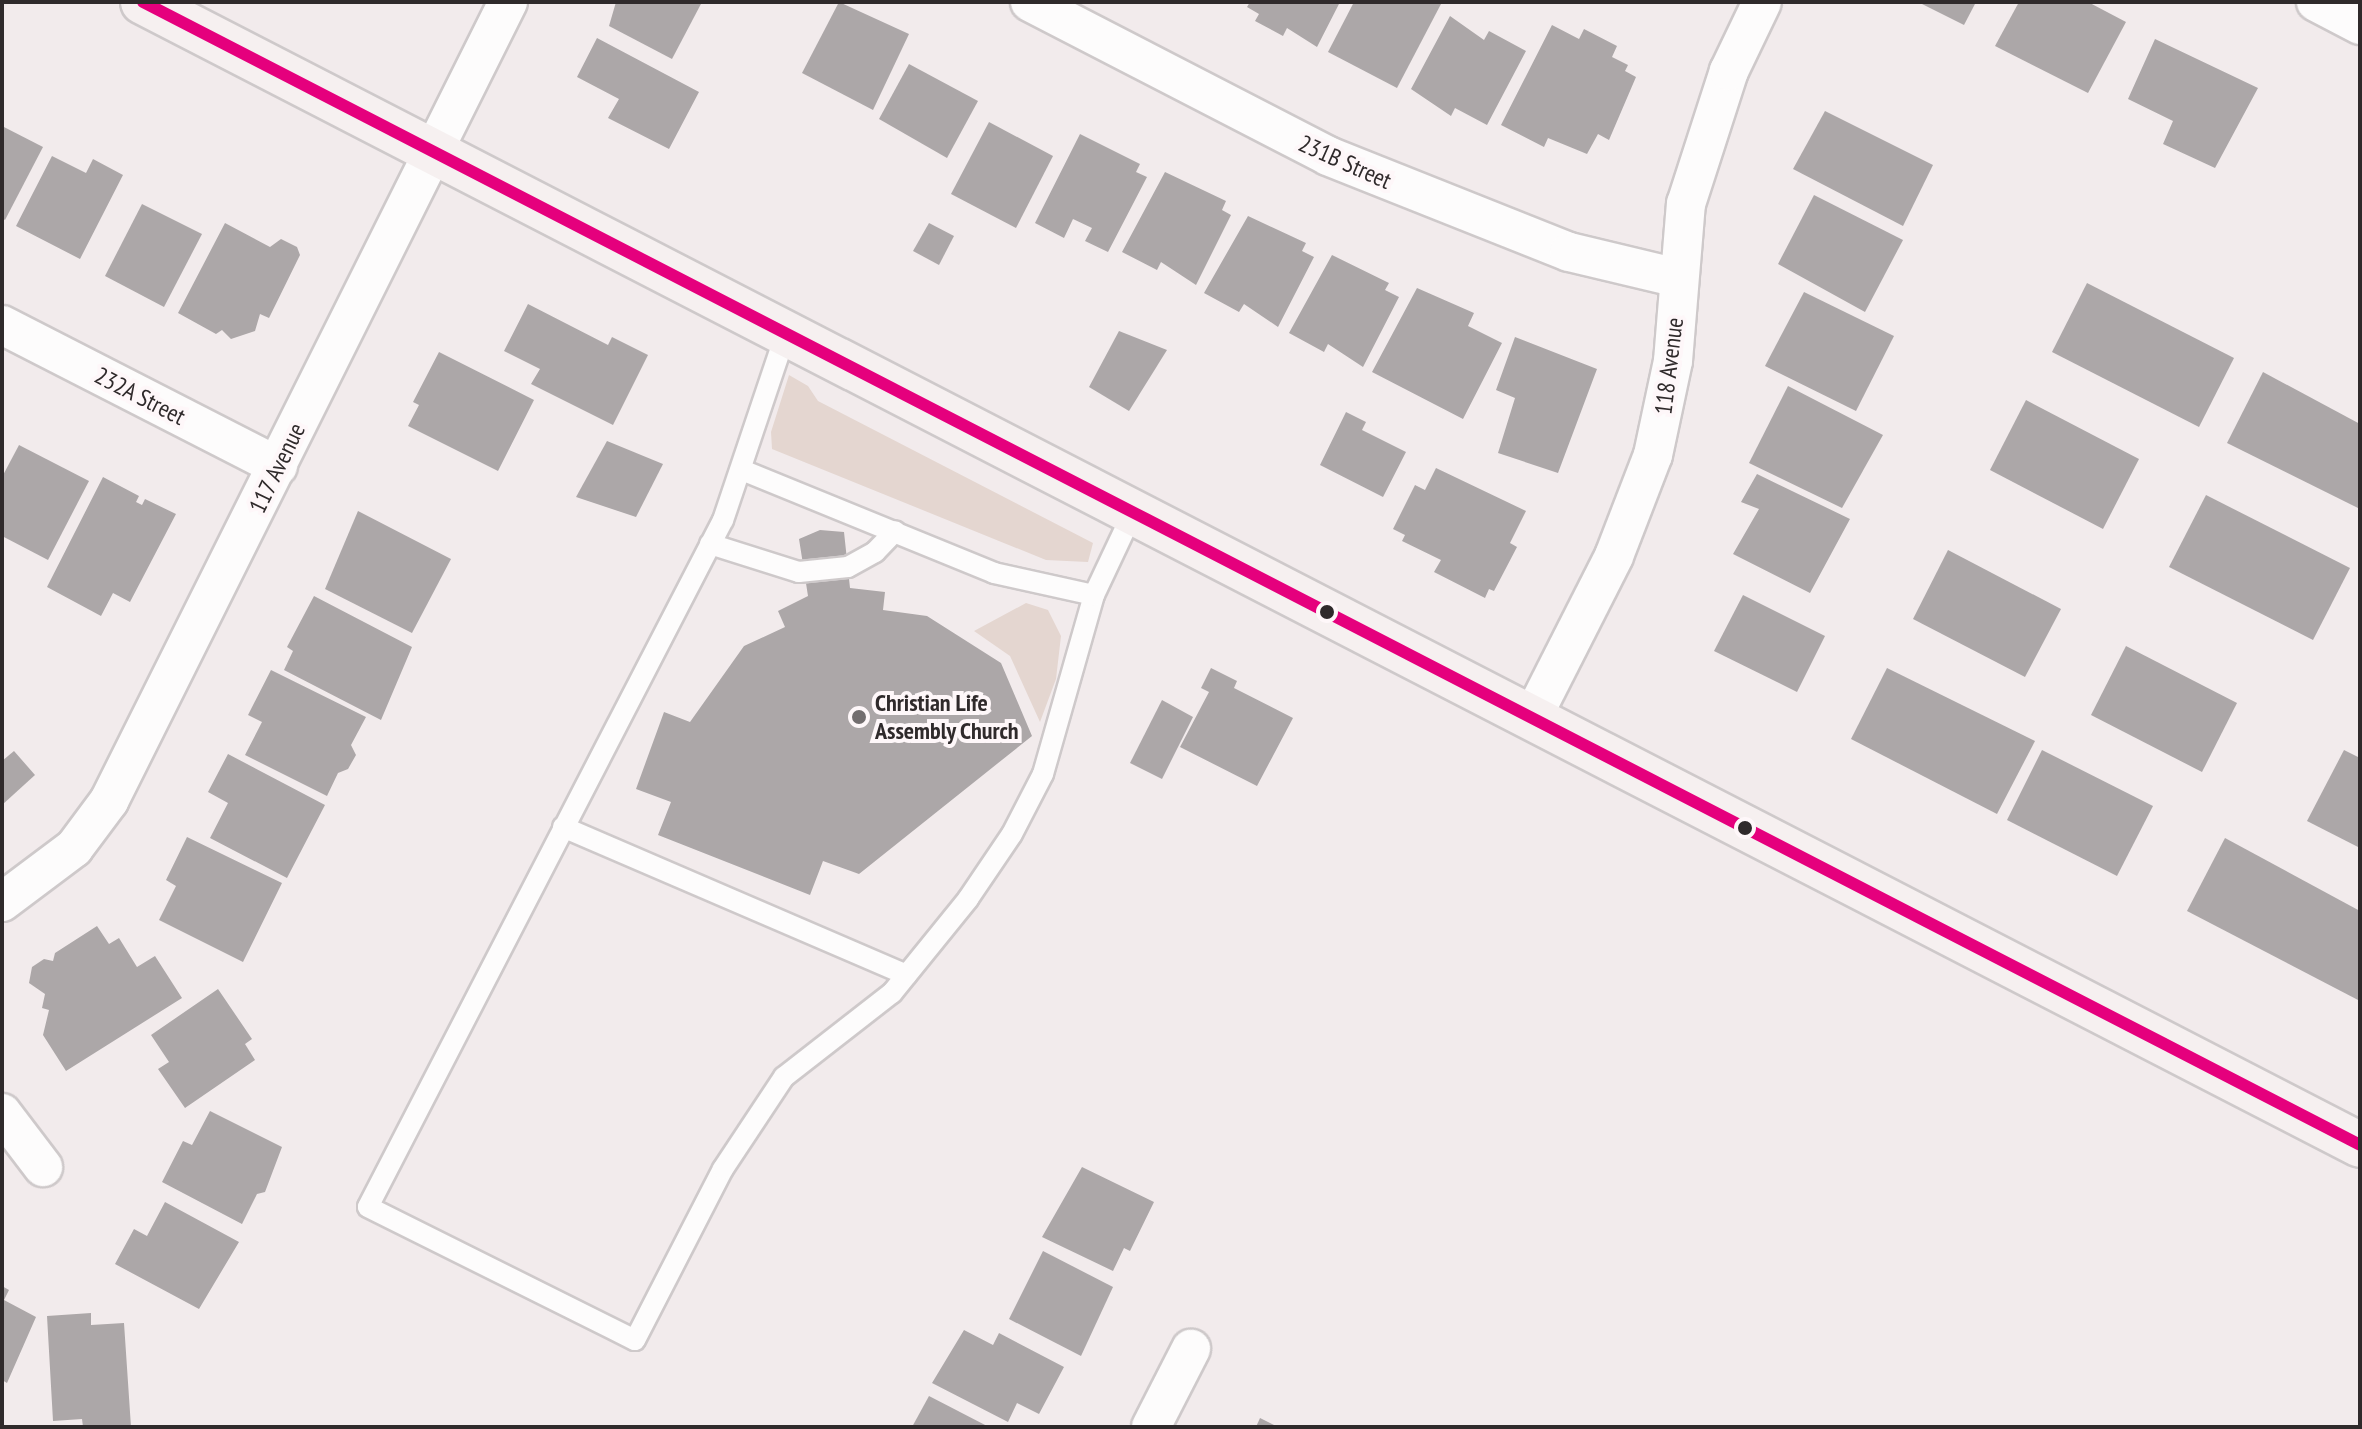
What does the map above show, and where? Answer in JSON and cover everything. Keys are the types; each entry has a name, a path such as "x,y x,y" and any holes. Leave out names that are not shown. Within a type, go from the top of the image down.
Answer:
{"main road":[{"path":"143,2 2360,1145"}],"street":[{"name":"117 Avenue","path":"2,902 74,848 109,801 278,466 431,150 508,2"},
{"name":"231B Street","path":"1030,2 1328,156 1569,252 1678,278"},
{"name":"118 Avenue","path":"1533,716 1614,556 1653,455 1673,361 1686,204 1698,159 1729,71 1762,2"},
{"path":"2316,2 2360,25"},
{"name":"232A Street","path":"2,325 278,466"},
{"path":"2,1113 43,1167"},
{"path":"1151,1427 1191,1349"}],"lane":[{"path":"786,333 742,470 710,544 368,1207 635,1340 730,1156 784,1077 882,1002 968,899 1012,834 1043,774 1094,595 1133,512"},
{"path":"742,470 994,573 1094,595"},
{"path":"710,544 799,572 848,567 875,552 895,531"},
{"path":"563,827 907,975"}],"shaded area":[{"path":"789,375 808,386 818,401 1093,543 1088,562 1046,560 772,449 771,432"},
{"path":"1026,603 1048,610 1061,636 1056,679 1040,722 1010,656 974,631"}],"building":[{"path":"616,2 702,2 672,59 609,26"},
{"path":"839,2 909,34 873,110 802,73"},
{"path":"1250,2 1340,2 1317,47 1287,28 1283,36 1255,21 1259,14 1247,7"},
{"path":"1354,2 1441,4 1397,88 1328,52"},
{"path":"1918,2 1976,2 1964,25"},
{"path":"2019,2 2088,2 2126,22 2088,93 1995,46"},
{"path":"1450,16 1484,40 1489,31 1526,51 1487,125 1455,108 1451,116 1411,89"},
{"path":"1552,25 1579,39 1584,29 1617,46 1612,57 1628,65 1625,71 1636,77 1609,140 1598,134 1587,154 1548,138 1544,147 1501,125"},
{"path":"597,38 699,92 669,149 608,118 619,99 577,77"},
{"path":"2155,39 2258,88 2215,168 2163,144 2173,121 2128,99"},
{"path":"909,64 978,101 947,158 879,119"},
{"path":"1825,111 1933,165 1903,226 1793,169"},
{"path":"989,122 1053,156 1016,228 951,194"},
{"path":"2,126 43,147 5,220 2,218"},
{"path":"1080,134 1140,164 1136,172 1147,177 1108,252 1085,241 1092,228 1073,219 1064,238 1035,223"},
{"path":"52,156 86,173 93,159 123,175 80,259 16,226"},
{"path":"1165,172 1226,201 1222,210 1231,215 1196,285 1161,262 1157,270 1122,252"},
{"path":"1814,195 1903,240 1865,312 1778,264"},
{"path":"142,204 202,234 164,307 105,276"},
{"path":"1248,216 1306,243 1302,251 1314,257 1278,327 1244,304 1239,312 1204,293"},
{"path":"225,223 270,247 281,239 297,247 300,255 269,318 260,314 255,331 231,339 222,330 216,334 178,313"},
{"path":"929,223 954,236 939,265 913,251"},
{"path":"1332,255 1389,283 1385,290 1399,297 1363,367 1328,344 1324,352 1289,333"},
{"path":"2087,283 2234,358 2199,427 2052,352"},
{"path":"1417,288 1474,313 1468,326 1502,343 1463,419 1372,372"},
{"path":"1804,292 1894,336 1856,411 1765,366"},
{"path":"528,304 608,345 612,337 648,355 613,425 531,384 540,369 504,351"},
{"path":"1119,331 1167,350 1129,411 1089,387"},
{"path":"1515,337 1597,369 1558,473 1498,453 1515,398 1496,390"},
{"path":"439,352 534,400 498,471 408,426 419,405 413,402"},
{"path":"2263,372 2360,424 2360,509 2227,443"},
{"path":"1788,386 1883,435 1842,508 1749,463"},
{"path":"2026,400 2139,459 2103,529 1990,470"},
{"path":"1346,412 1366,422 1362,430 1406,452 1383,497 1320,465"},
{"path":"607,441 663,464 636,517 576,497"},
{"path":"19,445 89,481 48,560 2,536 2,477"},
{"path":"1436,468 1526,511 1510,543 1517,547 1494,591 1489,589 1485,598 1434,572 1441,560 1402,541 1405,535 1393,529 1415,485 1425,490"},
{"path":"1757,474 1850,519 1810,593 1733,554 1759,509 1741,502"},
{"path":"103,477 139,496 136,502 142,505 145,499 176,514 130,602 113,593 101,616 47,587"},
{"path":"2206,495 2350,568 2313,640 2169,567"},
{"path":"358,511 451,559 412,633 325,589"},
{"name":"Christian Life Assembly Church","path":"820,530 844,532 850,588 885,592 883,610 927,616 1001,663 1032,736 859,874 823,861 810,895 658,835 671,802 636,789 664,712 690,722 744,646 785,627 778,611 808,596 799,539"},
{"path":"1948,550 2061,609 2025,677 1913,619"},
{"path":"1743,595 1825,636 1797,692 1714,651"},
{"path":"314,596 412,647 381,720 284,670 293,651 287,647"},
{"path":"2126,646 2237,703 2202,772 2091,715"},
{"path":"1211,668 1237,681 1234,688 1293,718 1257,786 1180,747 1209,692 1201,688"},
{"path":"1887,668 2035,741 1997,814 1851,739"},
{"path":"271,670 366,717 351,745 356,755 348,769 338,773 327,796 245,755 262,722 248,715"},
{"path":"1162,700 1193,717 1162,779 1130,763"},
{"path":"2042,750 2153,806 2117,876 2007,820"},
{"path":"2344,750 2360,758 2360,848 2307,821"},
{"path":"14,751 35,775 2,805 2,761"},
{"path":"228,754 325,805 287,878 210,838 228,803 208,792"},
{"path":"187,837 282,883 243,962 159,920 176,886 166,880"},
{"path":"2225,838 2360,911 2360,1001 2187,911"},
{"path":"97,926 109,944 119,938 137,967 155,956 182,998 66,1071 43,1035 49,1010 42,1008 45,994 29,983 32,967 44,959 53,961 55,953"},
{"path":"218,989 252,1039 245,1044 255,1060 185,1108 158,1069 169,1062 151,1035"},
{"path":"210,1111 282,1147 265,1192 257,1194 242,1224 162,1182 183,1141 192,1145"},
{"path":"1082,1167 1154,1202 1130,1251 1124,1248 1113,1271 1042,1237"},
{"path":"165,1202 239,1242 199,1309 115,1264 134,1229 147,1236"},
{"path":"1043,1251 1113,1287 1081,1356 1009,1319"},
{"path":"2,1286 9,1290 4,1300 36,1317 7,1383 2,1380"},
{"path":"91,1313 91,1325 124,1323 131,1427 83,1427 82,1419 53,1421 47,1316"},
{"path":"964,1330 993,1345 999,1333 1064,1367 1039,1414 1017,1403 1008,1422 932,1383"},
{"path":"929,1396 989,1427 912,1427"},
{"path":"1260,1418 1278,1427 1256,1427"}],"transit line":[{"path":"143,2 2360,1145"}],"place":[{"name":"Christian Life Assembly Church","path":"859,717"}]}
